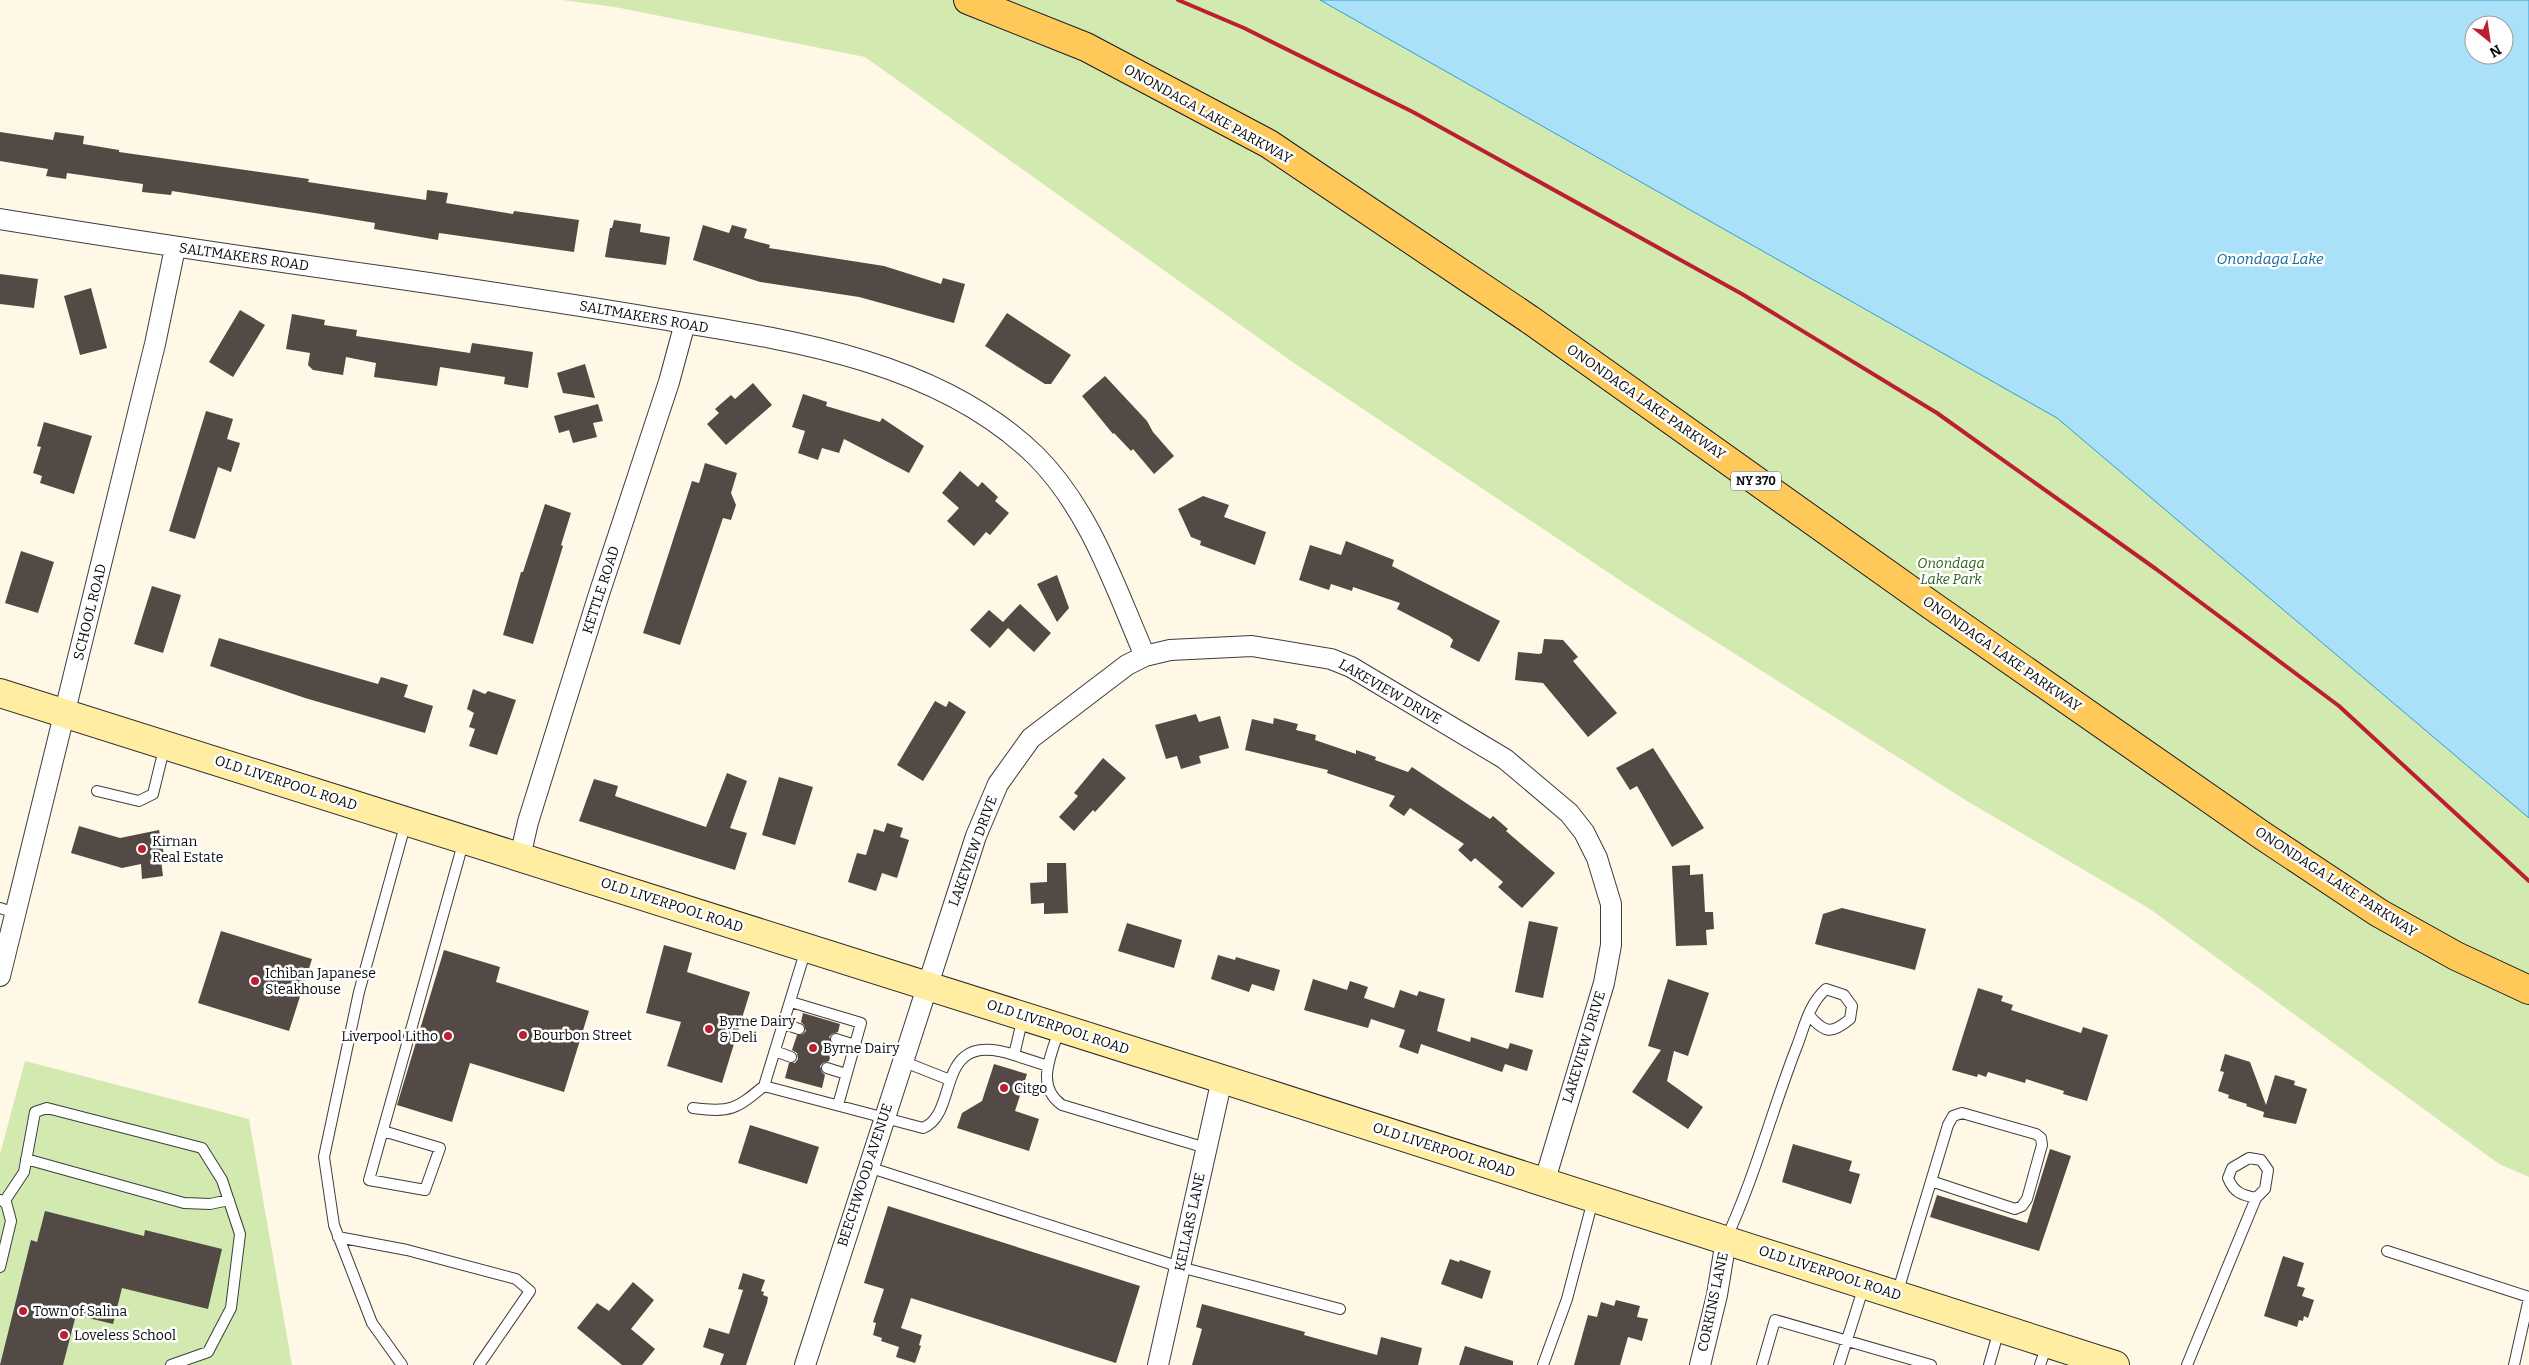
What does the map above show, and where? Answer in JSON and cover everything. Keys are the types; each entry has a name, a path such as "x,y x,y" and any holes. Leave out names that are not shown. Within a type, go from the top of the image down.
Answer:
{"main road":[{"name":"ONONDAGA LAKE PARKWAY","path":"968,0 1086,47 1269,144 1537,325 1932,605 2263,836 2379,913 2456,956 2529,990"},
{"name":"OLD LIVERPOOL ROAD","path":"0,693 1222,1079 2000,1328 2044,1354 2115,1365"}],"street":[{"name":"SALTMAKERS ROAD","path":"0,219 175,248 532,298 685,323 781,340 852,358 916,379 962,402 994,422 1035,456 1065,490 1096,543 1145,656"},
{"name":"SCHOOL ROAD","path":"0,976 8,910 65,713 155,344 175,248"},
{"name":"KETTLE ROAD","path":"520,857 528,822 599,594 670,382 685,323"},
{"name":"LAKEVIEW DRIVE","path":"927,986 976,836 998,784 1031,738 1078,700 1127,665 1145,656 1170,650 1252,646 1331,659 1351,667 1505,759 1569,813 1584,832 1597,858 1611,904 1612,945 1604,983 1544,1183"},
{"name":"BEECHWOOD AVENUE","path":"807,1364 884,1116 927,986"},
{"name":"KELLARS LANE","path":"1158,1365 1222,1079"},
{"name":"CORKINS LANE","path":"1700,1365 1718,1295 1726,1240"}],"lane":[{"path":"97,791 139,801 153,794 165,744"},
{"path":"402,1365 372,1322 338,1237 334,1225 324,1157 359,992 406,821"},
{"path":"383,1131 440,1148 425,1190 369,1180 465,840"},
{"path":"693,1108 715,1111 739,1107 764,1086 807,948"},
{"path":"1726,1240 1743,1202 1769,1122 1809,1015 1815,999 1826,990 1844,995 1852,1006 1850,1019 1838,1029 1819,1028 1809,1015"},
{"path":"791,1002 861,1023 838,1105"},
{"path":"1014,1055 1023,1016"},
{"path":"784,1024 799,1028"},
{"path":"1059,1029 1048,1066 1047,1087 1051,1097 1062,1105 1206,1148"},
{"path":"836,1039 854,1045"},
{"path":"764,1086 884,1116 923,1128 931,1125 937,1118 950,1080 959,1063 970,1053 985,1048 1048,1066"},
{"path":"775,1051 791,1056"},
{"path":"902,1061 950,1080"},
{"path":"827,1068 846,1074"},
{"path":"0,1267 11,1221 2,1201 24,1172 36,1112 48,1108 202,1148 222,1180 240,1234 232,1308 208,1352 171,1365"},
{"path":"1897,1295 1931,1181 1948,1125 1953,1116 1962,1113 2036,1134 2041,1138 2042,1145 2027,1199 2022,1206 2015,1209 1931,1181"},
{"path":"26,1159 184,1203 210,1204 229,1200"},
{"path":"868,1167 1180,1266 1340,1309"},
{"path":"2187,1365 2256,1198"},
{"path":"1543,1365 1567,1299 1593,1199"},
{"path":"338,1237 407,1250 516,1279 530,1291 483,1364"},
{"path":"2387,1251 2529,1298 2514,1365"},
{"path":"1839,1365 1865,1285"},
{"path":"1762,1365 1775,1320 1931,1365"},
{"path":"1989,1365 2000,1328"}],"green space":[{"name":"Onondaga Lake Park","path":"562,0 1320,0 2057,418 2529,818 2529,1177 2499,1164 2150,909 1967,801 1639,593 1291,361 865,57 615,7"},
{"path":"25,1061 249,1119 292,1365 0,1365 0,1154"}],"water":[{"name":"Onondaga Lake","path":"1320,0 2529,0 2529,818 2057,418"}],"building":[{"path":"0,132 53,140 55,132 84,136 83,144 119,150 119,152 309,179 308,182 426,200 427,190 448,193 446,203 513,214 514,211 579,220 574,252 439,233 438,240 374,229 375,223 321,214 172,191 171,195 142,192 143,184 67,173 66,179 46,176 48,169 0,161"},
{"path":"614,220 641,224 640,232 670,237 666,265 605,257 610,228 612,228"},
{"path":"703,225 729,233 732,225 747,229 744,238 770,245 769,248 884,266 941,284 943,278 965,284 954,323 859,297 760,282 693,260"},
{"path":"0,274 38,279 34,308 0,304"},
{"path":"91,288 107,348 80,355 64,296"},
{"path":"240,310 265,325 233,377 209,362"},
{"path":"1007,313 1071,355 1051,384 1045,384 985,346"},
{"path":"292,314 325,320 324,325 357,330 356,336 470,353 472,343 533,352 528,388 504,384 505,377 440,367 437,386 374,377 376,363 346,357 343,375 313,370 308,365 310,353 286,349"},
{"path":"585,364 595,398 563,393 557,373"},
{"path":"1105,376 1147,421 1153,432 1174,456 1154,474 1133,449 1131,451 1113,434 1082,396"},
{"path":"753,383 772,405 726,445 707,424 719,413 715,409 731,395 735,399"},
{"path":"803,394 827,402 826,406 880,422 882,418 924,446 909,473 844,439 839,453 822,448 818,460 798,453 805,431 792,427"},
{"path":"598,404 603,421 593,423 597,437 573,443 569,430 559,433 554,416"},
{"path":"206,411 233,419 227,439 240,443 231,472 218,467 195,539 169,531"},
{"path":"44,422 92,436 74,494 40,483 42,476 33,473 41,447 37,446"},
{"path":"705,463 737,473 731,493 736,505 731,520 723,518 680,645 643,633 692,481 699,483"},
{"path":"960,471 978,487 982,482 998,497 995,501 1009,513 990,535 986,532 974,546 947,521 959,508 942,493"},
{"path":"1203,496 1229,505 1224,517 1266,532 1255,565 1200,545 1201,541 1191,537 1178,509"},
{"path":"545,504 571,513 561,545 563,546 533,644 503,635 521,572 523,572"},
{"path":"1346,541 1394,560 1392,566 1500,621 1479,662 1450,647 1453,640 1449,636 1397,609 1400,603 1353,587 1352,591 1331,584 1329,590 1299,580 1310,545 1341,555"},
{"path":"21,551 54,562 38,613 5,603"},
{"path":"1057,575 1069,608 1057,622 1037,584"},
{"path":"152,586 181,595 163,653 134,644"},
{"path":"1020,604 1051,633 1034,652 1008,628 990,648 970,630 989,610 1003,622"},
{"path":"219,638 378,684 381,677 408,685 404,697 433,706 425,733 305,698 210,666"},
{"path":"1544,639 1563,640 1578,657 1573,661 1617,713 1588,737 1543,683 1515,680 1518,652 1542,653"},
{"path":"473,689 485,694 488,691 516,700 497,755 469,746 475,729 469,727 474,713 467,709"},
{"path":"935,701 946,707 949,701 966,712 923,781 897,765"},
{"path":"1196,714 1199,722 1220,716 1229,748 1199,756 1201,763 1181,769 1177,756 1166,759 1155,725"},
{"path":"1274,718 1298,724 1296,730 1316,735 1315,740 1356,754 1356,750 1376,757 1375,760 1408,772 1412,767 1490,819 1493,816 1508,829 1506,831 1555,873 1522,908 1498,887 1503,882 1475,858 1471,862 1458,850 1464,844 1410,808 1404,816 1389,806 1395,796 1327,773 1328,770 1245,750 1252,719 1273,724"},
{"path":"1653,748 1704,828 1672,847 1637,786 1630,790 1616,768"},
{"path":"1103,758 1126,778 1095,812 1093,810 1074,831 1059,817 1078,796 1074,793"},
{"path":"727,773 747,781 730,828 747,833 735,870 579,821 594,779 618,786 615,796 706,827"},
{"path":"779,777 813,787 795,845 762,835"},
{"path":"887,823 903,828 900,837 909,840 897,878 882,873 876,891 848,882 857,853 866,855 874,829 884,832"},
{"path":"79,826 120,838 159,830 165,859 161,860 163,876 142,879 141,864 122,868 71,853"},
{"path":"1047,863 1066,863 1068,913 1044,914 1044,903 1031,904 1030,883 1047,882"},
{"path":"1690,865 1690,875 1703,874 1705,912 1713,912 1714,929 1706,930 1707,945 1676,946 1672,866"},
{"path":"1842,908 1926,929 1915,970 1815,944 1823,914"},
{"path":"1529,921 1558,927 1543,998 1515,992"},
{"path":"1127,923 1182,940 1174,968 1118,951"},
{"name":"Ichiban Japanese Steakhouse","path":"221,931 312,959 289,1031 198,1003"},
{"name":"Byrne Dairy & Deli","path":"664,945 692,953 687,972 750,992 722,1083 667,1066 681,1022 646,1013"},
{"path":"444,950 500,967 496,982 589,1011 564,1092 470,1063 452,1122 397,1105"},
{"path":"1218,955 1235,960 1236,957 1280,970 1274,991 1252,984 1249,992 1211,979"},
{"path":"1313,979 1347,990 1350,981 1368,987 1364,998 1394,1008 1400,990 1417,996 1419,991 1445,999 1437,1031 1470,1042 1471,1037 1508,1049 1510,1043 1533,1050 1527,1071 1505,1064 1502,1072 1421,1044 1418,1054 1399,1047 1405,1030 1371,1019 1368,1028 1304,1010"},
{"path":"1668,979 1709,993 1688,1056 1674,1051 1667,1081 1703,1107 1688,1129 1632,1092 1661,1050 1648,1046"},
{"path":"1978,988 2003,996 2001,1001 2013,1005 2011,1010 2081,1033 2083,1027 2108,1035 2087,1101 2063,1094 2064,1091 2026,1079 2025,1083 1988,1072 1986,1077 1978,1074 1977,1077 1952,1070"},
{"name":"Byrne Dairy","path":"803,1013 840,1024 838,1032 829,1037 834,1045 829,1061 820,1066 825,1075 822,1088 785,1078 789,1063 795,1063 798,1059 797,1053 792,1050 797,1035 803,1034 806,1031 801,1022"},
{"path":"2225,1054 2250,1062 2266,1105 2275,1075 2295,1081 2294,1085 2307,1089 2296,1124 2263,1117 2264,1112 2228,1098 2229,1095 2218,1091 2224,1072 2220,1071"},
{"path":"994,1064 1027,1074 1015,1111 1039,1119 1029,1151 957,1128 962,1113 982,1101"},
{"path":"750,1125 819,1147 807,1184 738,1163"},
{"path":"1793,1144 1852,1161 1849,1171 1860,1174 1851,1204 1782,1182"},
{"path":"2050,1149 2071,1156 2039,1251 1930,1217 1937,1195 2027,1223"},
{"path":"888,1206 1140,1286 1116,1363 911,1298 901,1328 922,1335 919,1345 921,1346 915,1363 896,1357 899,1347 881,1341 882,1338 873,1335 876,1323 873,1322 884,1289 864,1283"},
{"path":"45,1211 144,1236 145,1230 222,1249 208,1309 122,1288 113,1324 76,1315 63,1365 0,1365 31,1240 37,1242"},
{"path":"2283,1256 2304,1263 2297,1286 2305,1288 2302,1296 2314,1300 2308,1318 2304,1316 2303,1321 2299,1320 2297,1327 2264,1316"},
{"path":"1450,1259 1459,1262 1460,1260 1491,1271 1482,1299 1441,1284"},
{"path":"743,1273 765,1280 761,1291 764,1292 763,1295 768,1297 767,1303 746,1365 720,1365 724,1354 703,1347 709,1328 729,1334 743,1290 738,1289"},
{"path":"633,1282 654,1300 631,1329 655,1349 642,1365 622,1365 577,1328 597,1303 609,1311"},
{"path":"1616,1300 1640,1306 1637,1317 1648,1319 1642,1341 1628,1337 1620,1365 1574,1365 1588,1315 1597,1317 1601,1302 1614,1306"},
{"path":"1202,1304 1305,1332 1304,1335 1377,1355 1381,1337 1422,1348 1418,1365 1192,1365 1202,1329 1196,1327"},
{"path":"1465,1346 1513,1361 1513,1365 1459,1365"}],"railway":[{"path":"1178,0 1244,28 1413,112 1742,294 1937,413 2156,569 2339,706 2529,881"}],"place":[{"name":"Kirnan Real Estate","path":"142,849"},
{"name":"Ichiban Japanese Steakhouse","path":"255,981"},
{"name":"Byrne Dairy & Deli","path":"709,1029"},
{"name":"Bourbon Street","path":"523,1035"},
{"name":"Liverpool Litho","path":"448,1036"},
{"name":"Byrne Dairy","path":"813,1048"},
{"name":"Citgo","path":"1004,1088"},
{"name":"Town of Salina","path":"23,1311"},
{"name":"Loveless School","path":"64,1335"}]}
